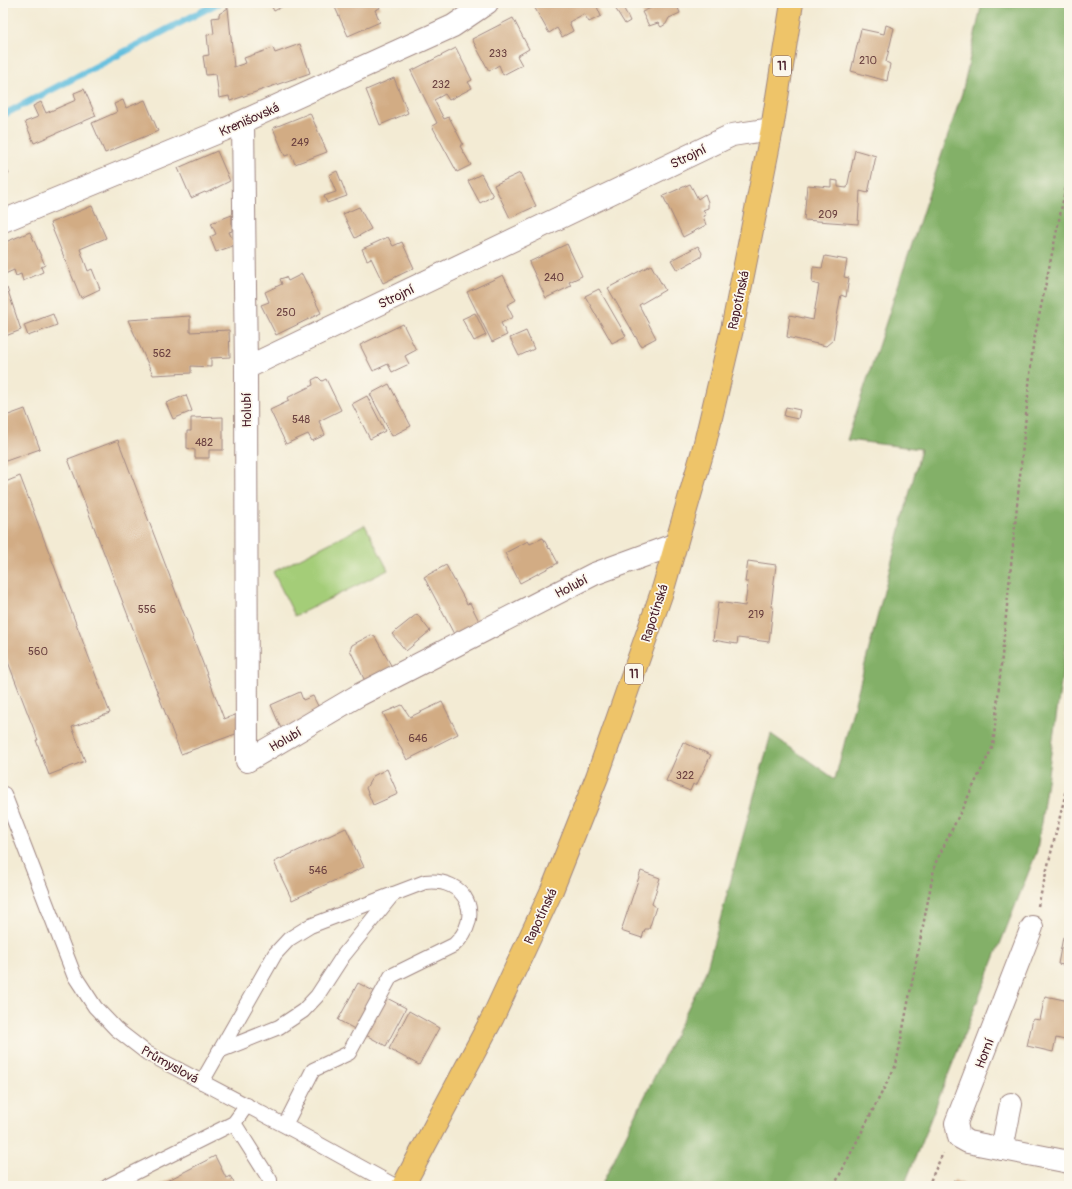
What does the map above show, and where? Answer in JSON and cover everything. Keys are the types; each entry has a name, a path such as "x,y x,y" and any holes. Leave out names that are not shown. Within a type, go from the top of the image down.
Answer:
{"main road":[{"name":"Rapotínská","path":"403,1186 493,1017 552,890 597,777 663,589 704,447 733,325 772,129 792,3"}],"street":[{"name":"Krenišovská","path":"3,220 243,122 453,26 487,3"},
{"path":"243,122 246,368"},
{"name":"Strojní","path":"246,368 732,135 772,129"},
{"name":"Holubí","path":"246,368 247,761 360,695 594,574 676,544"},
{"name":"Horní","path":"1032,927 956,1123 959,1137 968,1142 1069,1162"},
{"path":"1002,1149 1011,1104"}],"lane":[{"name":"Průmyslová","path":"4,794 74,975 95,1007 116,1029 147,1053 285,1125 395,1186"},
{"path":"202,1082 275,954 289,939 310,926 425,882 436,880 447,883 457,889 465,897 469,907 470,918 468,928 462,938 454,945 391,976 349,1053 313,1070 285,1125"},
{"path":"219,1052 279,1027 303,1012 317,996 343,956 393,894"},
{"path":"108,1186 234,1123 247,1105"},
{"path":"234,1123 270,1180 270,1186"}],"path":[{"path":"834,1186 896,1064 935,864 993,746 1033,345 1069,172"},
{"path":"1032,927 1064,800 1069,768"}],"green space":[{"path":"982,3 1069,3 1069,627 1037,851 904,1186 601,1186 706,971 771,734 835,779 921,449 847,440 962,93"},
{"path":"365,525 388,570 295,616 273,572"}],"building":[{"path":"270,3 289,3 274,11"},
{"path":"333,3 377,3 380,8 375,10 380,22 348,36"},
{"path":"532,3 605,3 597,7 601,16 589,22 584,14 569,22 573,31 562,37 557,28 549,33"},
{"path":"612,3 621,3 630,21 625,24"},
{"path":"676,3 680,13 669,18 666,24 661,27 658,23 649,26 642,12 651,8 650,4"},
{"path":"228,8 234,67 246,63 244,58 273,48 275,53 300,44 310,73 230,101 229,96 219,98 216,74 206,75 203,56 209,55 207,35 214,34 212,18 219,17 219,14"},
{"path":"513,18 529,49 517,56 522,65 503,75 499,65 489,71 472,39"},
{"path":"886,25 894,28 886,62 890,64 887,81 851,71 861,29 884,34"},
{"path":"456,48 472,80 468,82 472,88 449,100 445,94 434,100 444,119 449,117 463,144 460,146 471,165 457,172 432,126 437,123 411,71"},
{"path":"394,78 408,113 380,125 366,90"},
{"path":"84,89 96,116 34,143 25,122 38,117 33,106 41,102 46,113 76,100 74,93"},
{"path":"123,100 126,108 145,100 158,131 105,153 92,123 117,112 114,104"},
{"path":"310,113 327,152 295,164 291,154 285,156 273,128"},
{"path":"855,150 876,156 868,193 860,191 858,224 804,220 807,185 831,187 831,180 838,181 838,187 847,188"},
{"path":"217,151 230,181 206,193 205,192 191,198 178,168"},
{"path":"3,161 9,174 3,176"},
{"path":"337,171 347,196 327,203 324,196 336,192 329,175"},
{"path":"520,173 536,206 510,218 494,185"},
{"path":"481,174 493,196 480,203 468,181"},
{"path":"690,184 698,199 705,194 708,202 708,208 703,210 706,215 703,216 706,225 683,237 663,196"},
{"path":"92,206 106,238 80,249 88,271 92,269 100,289 81,298 50,223"},
{"path":"359,207 371,229 355,238 343,214"},
{"path":"232,215 232,231 229,232 235,245 216,252 210,237 216,234 211,223"},
{"path":"30,232 45,265 41,267 43,272 23,281 21,274 16,276 14,270 5,274 3,269 3,243"},
{"path":"388,237 393,246 402,242 414,268 383,283 371,258 367,260 362,249"},
{"path":"567,244 582,276 569,282 571,286 546,298 529,262"},
{"path":"698,246 702,253 701,257 677,270 671,260"},
{"path":"825,256 847,260 844,277 849,278 846,297 841,295 833,340 826,346 787,337 790,315 813,320 819,285 812,283 813,267 822,268"},
{"path":"651,265 665,290 639,305 656,338 641,346 608,288"},
{"path":"302,274 321,313 276,335 261,305 269,302 265,292 282,284 280,279 286,277 288,281"},
{"path":"503,275 516,300 507,305 513,317 501,323 507,335 492,342 467,292"},
{"path":"7,288 21,330 3,337 3,290"},
{"path":"599,289 626,336 612,343 585,296"},
{"path":"475,313 486,335 474,341 462,319"},
{"path":"53,314 57,325 28,336 24,325"},
{"path":"190,316 190,332 229,330 230,357 211,358 211,367 191,366 191,373 153,375 128,320"},
{"path":"403,324 416,350 405,356 409,364 392,372 388,364 373,371 360,345"},
{"path":"526,331 534,349 519,356 510,338"},
{"path":"318,377 322,381 326,379 341,410 319,421 325,435 312,441 308,434 286,444 270,410 289,401 287,398 313,385 312,380"},
{"path":"389,384 411,426 392,436 370,394"},
{"path":"186,395 192,411 173,419 166,403"},
{"path":"367,396 385,431 370,439 352,404"},
{"path":"786,407 800,410 798,419 784,416"},
{"path":"25,409 40,449 3,462 3,417"},
{"path":"223,417 223,450 209,450 209,458 195,458 195,450 187,448 187,431 191,431 191,418"},
{"path":"118,440 224,719 241,713 241,732 181,754 68,459"},
{"path":"20,476 110,713 72,727 85,761 49,775 36,740 38,740 3,649 3,483"},
{"path":"543,538 558,563 520,583 505,553 528,541 530,544"},
{"path":"748,561 776,565 769,642 738,638 737,644 713,640 718,602 745,606 748,582 745,582"},
{"path":"446,565 467,604 470,603 480,623 455,636 424,577"},
{"path":"417,614 430,631 406,651 392,634"},
{"path":"371,635 375,637 392,667 365,681 350,650 352,645"},
{"path":"300,692 303,700 313,696 322,714 283,733 271,705"},
{"path":"442,702 458,734 407,760 383,713 402,705 410,717"},
{"path":"683,742 711,755 696,786 693,784 690,791 666,781"},
{"path":"387,769 398,794 373,805 366,788 373,776"},
{"path":"346,828 364,867 292,900 274,862"},
{"path":"641,871 660,878 652,904 656,907 649,929 645,929 642,938 621,931"},
{"path":"1063,937 1069,938 1069,966 1058,964"},
{"path":"358,983 406,1008 386,1046 338,1020"},
{"path":"1045,996 1069,1001 1065,1022 1069,1022 1069,1041 1056,1038 1053,1052 1027,1046 1033,1019 1040,1020"},
{"path":"409,1011 439,1028 419,1065 389,1049"},
{"path":"215,1156 226,1178 230,1176 236,1186 157,1186"},
{"path":"954,1180 969,1186 952,1186"}],"waterway":[{"path":"3,115 218,3"}]}
